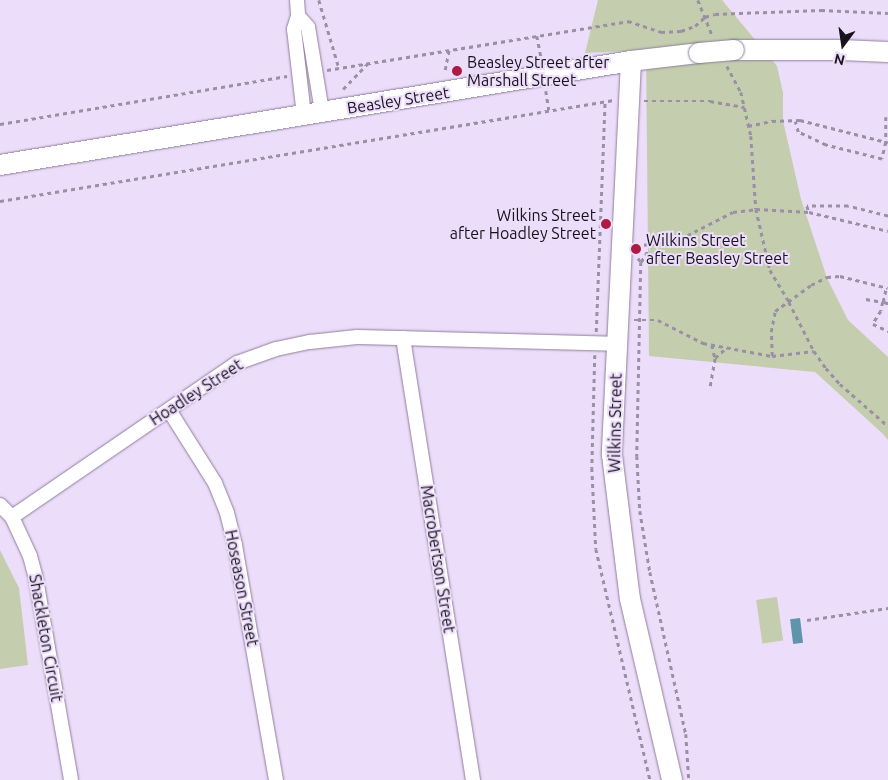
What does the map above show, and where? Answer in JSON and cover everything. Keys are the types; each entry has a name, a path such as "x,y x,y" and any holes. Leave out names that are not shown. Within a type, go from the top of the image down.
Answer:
{"main road":[{"name":"Beasley Street","path":"0,165 631,61 718,52 841,50 888,52"},
{"name":"Wilkins Street","path":"631,61 617,320 612,456 618,516 630,599 672,780"}],"street":[{"path":"297,0 298,16 294,29 300,74 313,114"},
{"path":"298,16 308,27 315,72 313,114"},
{"name":"Hoadley Street","path":"12,517 237,363 276,349 310,342 357,337 616,344"},
{"name":"Macrobertson Street","path":"403,338 473,780"},
{"name":"Hoseason Street","path":"170,410 215,483 227,513 236,545 276,780"},
{"name":"Shackleton Circuit","path":"0,505 12,517 30,556 36,579 67,767 71,780"}],"path":[{"path":"319,0 339,68"},
{"path":"698,0 718,52 740,92 751,136 756,209 770,270 814,351 833,377 888,426"},
{"path":"315,72 628,21 661,32 681,31 695,26 705,16 715,14 765,11 888,13"},
{"path":"445,70 449,50"},
{"path":"343,89 368,63"},
{"path":"0,124 300,74"},
{"path":"0,201 628,98 656,102 710,101 744,107"},
{"path":"882,159 887,143 886,117"},
{"path":"747,126 756,123 795,121 887,143"},
{"path":"795,121 798,132 826,145 888,160"},
{"path":"809,212 807,206 848,206 888,216"},
{"path":"641,262 632,252 632,247 680,239 733,212 756,209 809,212 888,232"},
{"path":"652,244 641,262 637,456 640,511 650,572 686,734 689,780"},
{"path":"772,356 771,332 776,312 811,285 834,276 887,288 881,311 873,324 888,331"},
{"path":"866,298 888,304"},
{"path":"597,314 604,320 658,320 703,343 772,356 814,351"},
{"path":"710,386 715,358 712,345"},
{"path":"715,358 726,348"},
{"path":"807,620 888,608"}],"green space":[{"path":"598,0 722,0 777,66 783,93 783,121 801,199 827,278 848,320 888,357 888,440 815,372 649,356 646,50 585,53"},
{"path":"0,550 19,588 28,665 0,669"},
{"path":"777,597 783,641 762,643 756,600"}],"water":[{"path":"800,618 803,643 793,644 790,619"}],"place":[{"name":"Beasley Street after Marshall Street","path":"457,71"},
{"name":"Wilkins Street after Hoadley Street","path":"606,224"},
{"name":"Wilkins Street after Beasley Street","path":"636,249"}]}
